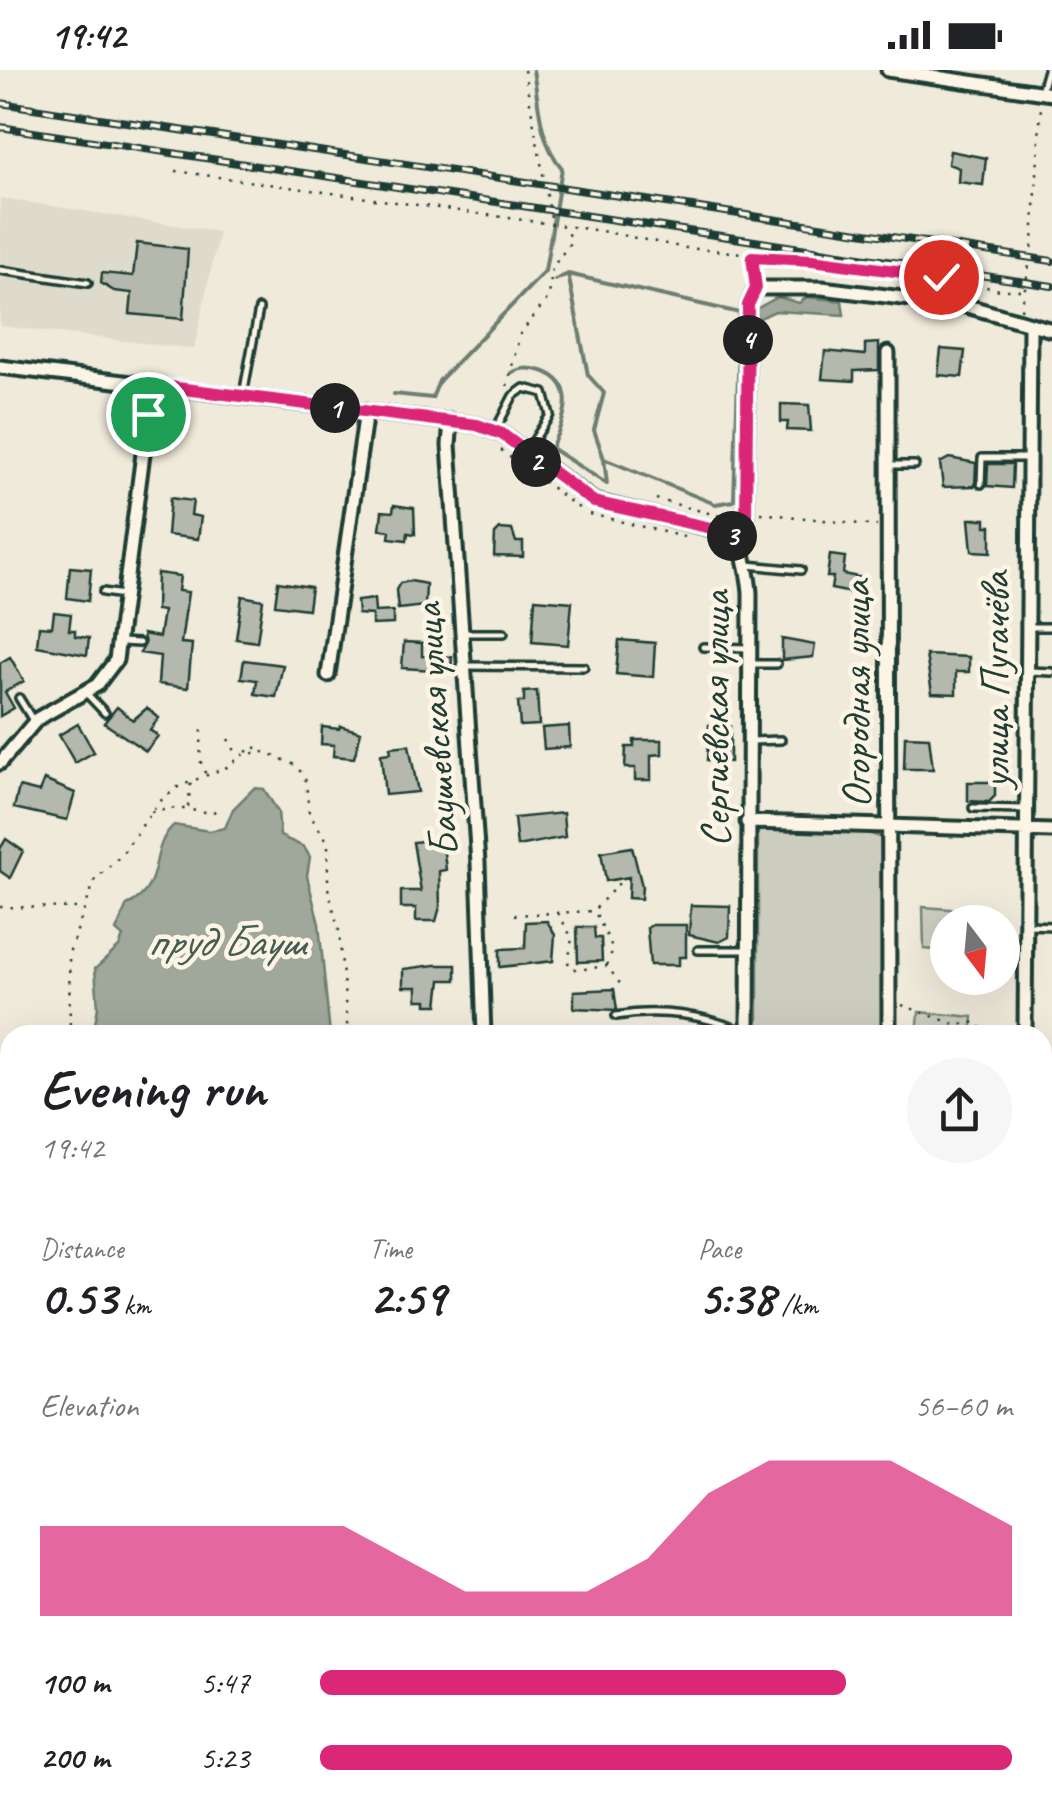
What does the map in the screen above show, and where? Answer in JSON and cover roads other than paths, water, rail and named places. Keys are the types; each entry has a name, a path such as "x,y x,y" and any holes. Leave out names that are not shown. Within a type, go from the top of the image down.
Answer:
{"street":[{"path":"888,70 1044,96"},
{"name":"Сергиевская улица","path":"748,1025 750,648 748,565 739,543 752,516 748,305 756,288 788,285 967,306 1024,323"},
{"path":"1024,323 1052,330"},
{"name":"улица Пугачёва","path":"1024,323 1029,458 1025,1025"},
{"name":"Огородная улица","path":"888,353 889,1025"},
{"path":"0,367 495,430 594,502 729,532 739,543"},
{"path":"0,763 34,722 108,674 121,642 152,385"},
{"path":"328,675 366,412"},
{"name":"Баушевская улица","path":"451,422 483,1025"},
{"path":"747,822 1052,831"}],"lane":[{"path":"1044,96 1047,70"},
{"path":"0,270 88,283"},
{"path":"242,397 260,310"},
{"path":"495,430 513,396 524,388 544,392 550,415 525,453"},
{"path":"982,484 982,458 1029,458"},
{"path":"888,465 915,465"},
{"path":"748,565 801,570"},
{"path":"103,592 126,596"},
{"path":"1028,626 1052,627"},
{"path":"462,633 504,633"},
{"path":"121,642 140,643"},
{"path":"704,647 750,648"},
{"path":"749,664 777,664"},
{"path":"464,666 584,667"},
{"path":"1028,671 1052,672"},
{"path":"85,692 105,712"},
{"path":"19,698 34,722"},
{"path":"748,741 782,740"},
{"path":"972,808 1026,809"},
{"path":"1026,925 1052,926"},
{"path":"698,950 748,950"},
{"path":"616,1016 650,1010 690,1015 721,1025"}],"water":[{"path":"778,297 799,303 807,297 842,301 844,315 775,311 758,319 756,309"},
{"name":"пруд Бауш","path":"254,788 264,789 278,812 280,836 304,847 310,857 307,876 319,924 329,1025 95,1025 98,1007 95,969 119,947 123,937 116,931 127,905 147,889 166,835 174,825 209,831 225,828 233,809"}],"waterway":[{"path":"394,394 432,398 439,381 545,271 562,168 544,134 533,70"},
{"path":"936,70 949,72"},
{"path":"962,74 975,76"},
{"path":"988,78 1034,84"},
{"path":"555,280 568,274 588,375 604,393 594,430 604,459 715,504 734,501 740,313 568,274"},
{"path":"511,373 538,370 561,385 566,404 551,448 607,484 604,459"}],"railway":[{"path":"0,103 1052,261"},
{"path":"0,127 1052,286"}]}
